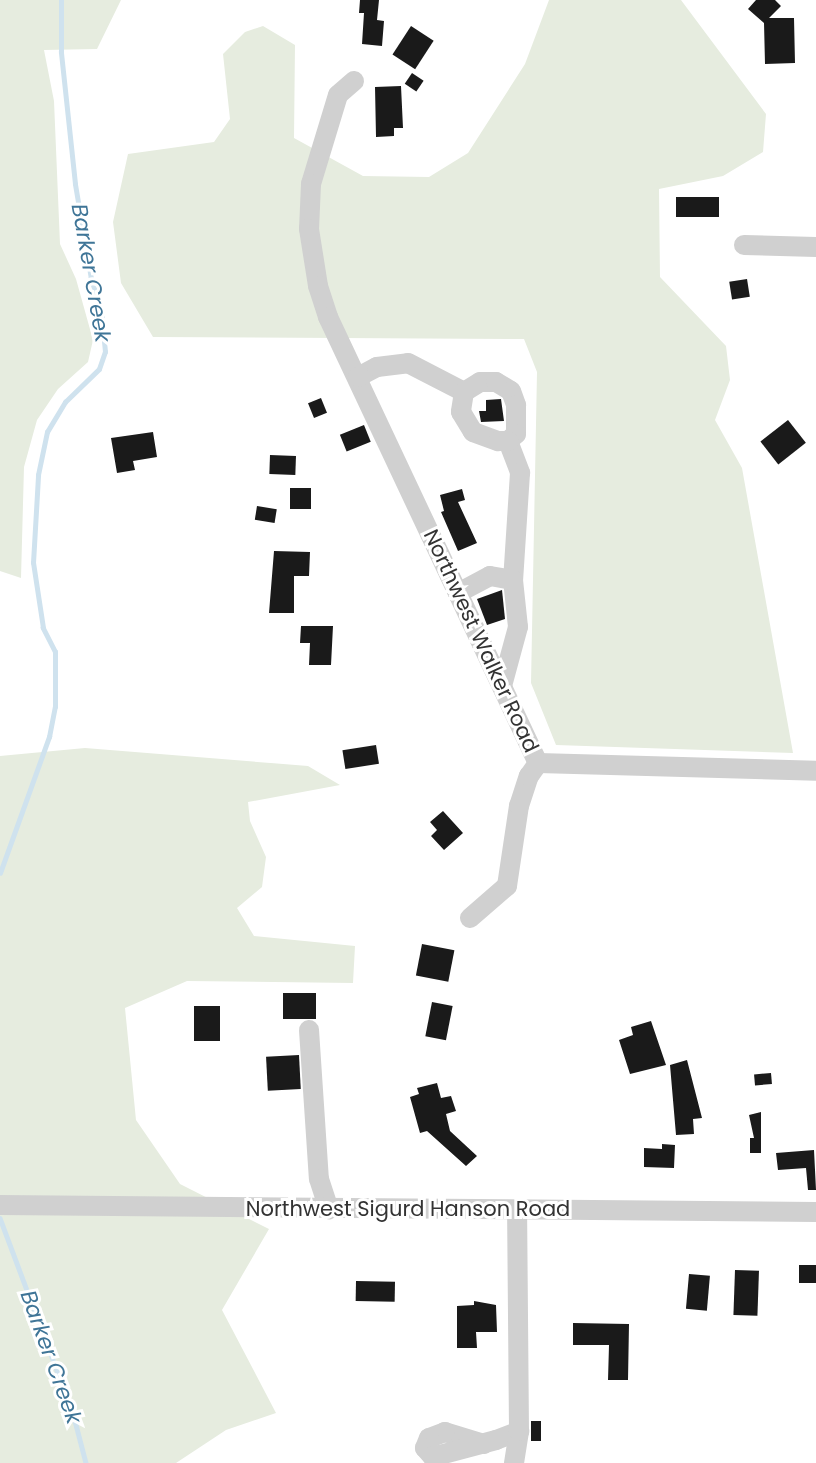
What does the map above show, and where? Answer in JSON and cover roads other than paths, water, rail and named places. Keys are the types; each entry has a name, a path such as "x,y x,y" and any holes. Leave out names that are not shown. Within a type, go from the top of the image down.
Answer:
{"street":[{"name":"Northwest Walker Road","path":"354,81 338,95 311,184 309,229 318,285 354,371 538,764 816,771"},
{"path":"744,245 816,246"},
{"path":"354,371 408,363 464,392"},
{"path":"480,382 496,382 511,391 516,405 516,434 508,441 498,441 473,432 461,412 464,392 480,382"},
{"path":"502,686 518,627 513,580 520,473 508,441"},
{"path":"458,593 490,576 513,580"},
{"path":"470,918 479,907 499,897 507,886 519,806 529,776 538,764"},
{"path":"309,1030 318,1179 329,1209"},
{"name":"Northwest Sigurd Hanson Road","path":"0,1204 816,1212"},
{"path":"514,1463 519,1431 517,1210"},
{"path":"484,1443 519,1431"}],"waterway":[{"name":"Barker Creek","path":"0,873 49,737 55,707 55,652 43,628 33,563 38,475 47,432 65,402 99,369 105,352 101,310 91,279 75,184 61,52 61,0"},
{"name":"Barker Creek","path":"0,1218 73,1413 86,1463"}]}
